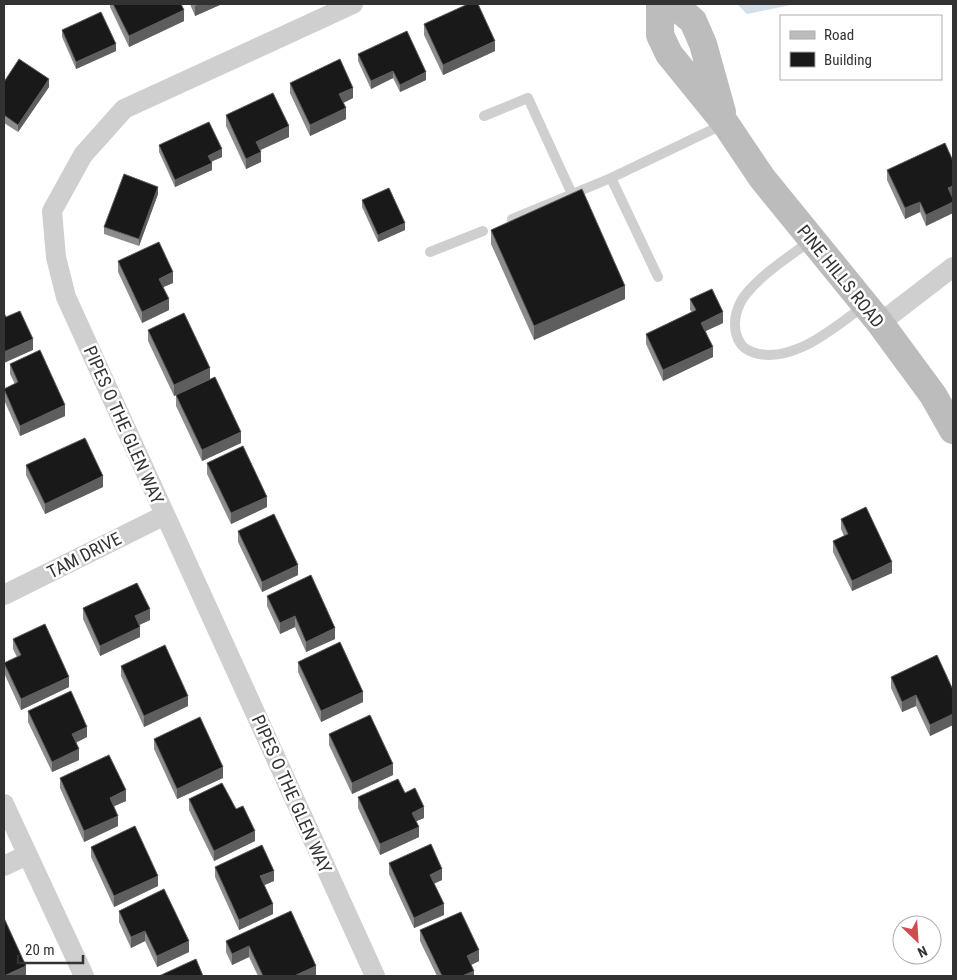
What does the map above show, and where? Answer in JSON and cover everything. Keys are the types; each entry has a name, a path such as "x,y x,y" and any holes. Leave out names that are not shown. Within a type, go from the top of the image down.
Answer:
{"main road":[{"name":"PINE HILLS ROAD","path":"660,4 660,36 669,54 725,123 762,178 872,314 933,396 953,430"},
{"name":"PINE HILLS ROAD","path":"673,4 693,21 702,44 725,123"}],"street":[{"name":"PIPES O THE GLEN WAY","path":"353,4 124,109 83,155 52,211 56,257 66,297 375,976"},
{"path":"872,314 953,267"},
{"name":"TAM DRIVE","path":"4,595 165,515"},
{"path":"4,804 84,976"},
{"path":"4,866 27,855"}],"lane":[{"path":"484,116 528,98 572,194"},
{"path":"512,219 611,178 725,123"},
{"path":"611,178 658,277"},
{"path":"430,252 483,231"},
{"path":"812,240 757,282 745,295 738,308 734,324 737,338 746,350 760,355 778,355 872,314"}],"shaded area":[{"path":"737,4 795,4 747,14"}],"building":[{"path":"113,4 181,4 184,10 129,36"},
{"path":"468,4 478,4 495,41 443,65 424,24"},
{"path":"101,12 116,44 76,62 62,30"},
{"path":"407,31 426,72 400,85 393,71 371,81 358,54"},
{"path":"19,59 49,79 18,125 4,115 4,82"},
{"path":"340,59 353,88 339,94 346,108 310,125 290,83"},
{"path":"273,93 289,126 256,142 261,152 246,159 226,115"},
{"path":"209,122 222,149 208,156 212,163 175,180 159,145"},
{"path":"945,143 953,161 953,186 948,188 953,202 926,215 920,202 905,208 887,170"},
{"path":"124,174 158,187 139,239 104,227"},
{"path":"389,188 405,223 378,235 362,200"},
{"path":"582,189 625,286 534,326 491,230"},
{"path":"159,242 173,272 159,279 169,299 142,312 118,261"},
{"path":"712,289 723,312 701,323 713,347 663,370 646,334 696,310 690,299"},
{"path":"20,311 33,339 4,352 4,313 6,317"},
{"path":"184,313 210,368 174,385 148,330"},
{"path":"40,350 65,405 20,426 4,389 18,382 10,364"},
{"path":"215,377 241,432 202,450 176,395"},
{"path":"85,438 103,476 45,504 26,465"},
{"path":"243,446 267,497 231,513 207,463"},
{"path":"866,507 892,562 852,581 833,541 848,534 841,519"},
{"path":"274,514 298,565 262,582 238,531"},
{"path":"311,575 335,628 306,642 295,616 280,623 267,596"},
{"path":"137,583 150,609 135,616 140,627 100,646 83,608"},
{"path":"45,624 69,677 21,699 4,663 21,655 13,639"},
{"path":"340,642 363,692 321,711 298,662"},
{"path":"165,645 188,696 144,716 121,666"},
{"path":"937,655 953,690 953,714 930,725 916,695 902,702 891,677"},
{"path":"71,691 87,727 72,734 79,749 52,762 28,711"},
{"path":"370,715 393,764 352,783 329,734"},
{"path":"200,717 223,767 177,789 154,739"},
{"path":"109,755 126,790 110,798 118,816 84,831 60,778"},
{"path":"398,779 405,793 415,788 424,807 412,813 419,827 380,844 358,797"},
{"path":"222,783 236,809 243,806 255,831 214,851 189,799"},
{"path":"135,826 158,876 114,896 91,847"},
{"path":"431,844 442,869 430,875 444,904 414,918 389,863"},
{"path":"262,845 274,871 260,876 273,904 239,920 215,867"},
{"path":"164,889 189,941 157,956 145,931 131,937 119,911"},
{"path":"291,911 316,966 294,976 263,976 249,946 232,954 226,941"},
{"path":"461,912 479,950 467,956 474,971 462,976 442,976 420,930"},
{"path":"4,918 26,966 4,976"},
{"path":"196,959 203,976 159,976"}]}
